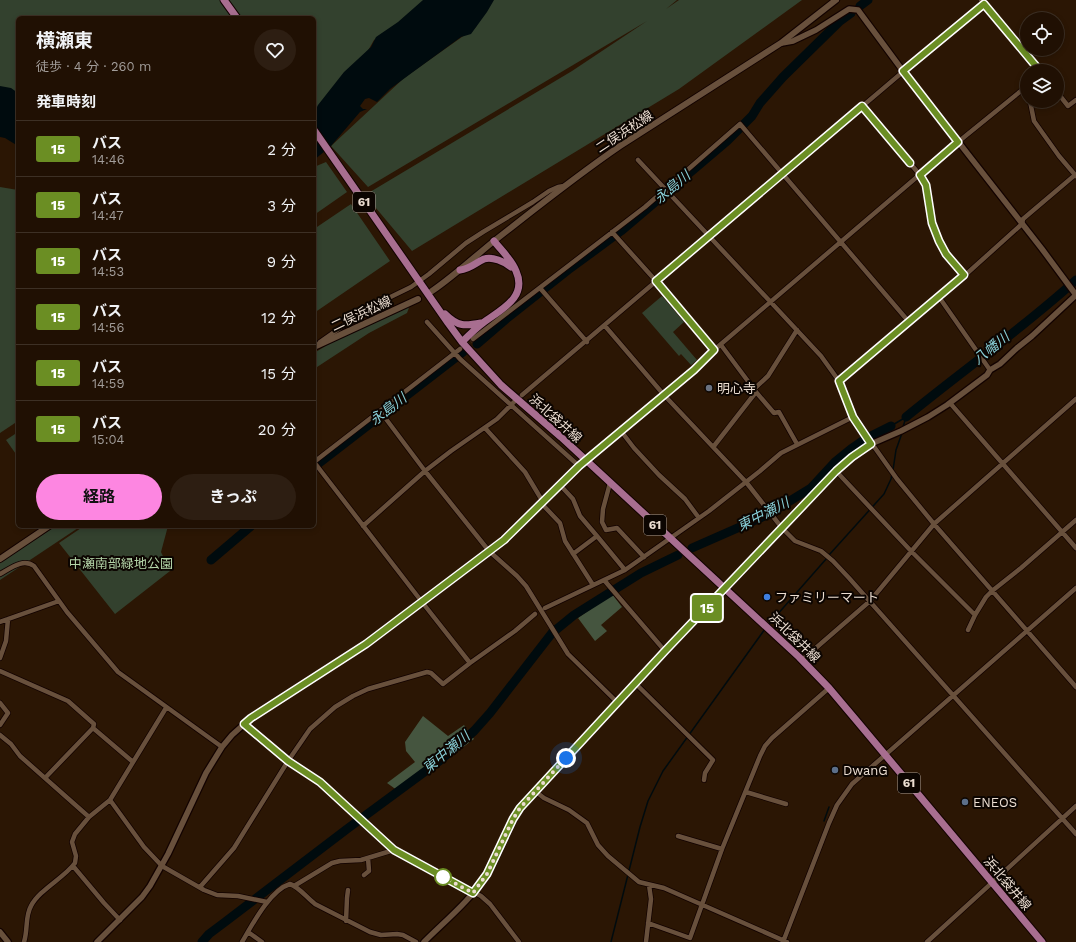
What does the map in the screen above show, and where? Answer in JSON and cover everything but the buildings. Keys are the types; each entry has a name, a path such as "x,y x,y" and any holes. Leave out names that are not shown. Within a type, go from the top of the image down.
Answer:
{"main road":[{"path":"224,0 236,16"},
{"name":"二俣浜松線","path":"432,291 565,186 620,146 781,43 836,0"},
{"name":"浜北袋井線","path":"316,133 433,301 461,345 501,385 585,460 802,660 829,688 1042,942"},
{"path":"461,345 483,323 508,306 516,296 519,281 516,271 494,241"},
{"path":"460,270 468,270 485,258 505,262 516,271"},
{"name":"二俣浜松線","path":"316,346 418,299"},
{"path":"433,301 457,324 465,325 483,323"},
{"path":"0,559 46,528"}],"street":[{"path":"522,395 605,326 983,2 1034,64"},
{"path":"424,942 473,893 487,874 513,819 520,808 665,651 726,589 836,471 852,457 871,444 904,430 950,403 987,375 990,370 1000,364 1076,295 903,71 858,10 850,9 816,30 793,41 781,43"},
{"path":"97,942 142,897 162,866 206,773 222,746 244,724 366,644 504,540 585,460 694,370 714,350 958,142 1020,93"},
{"path":"1064,101 1068,106 1076,100"},
{"path":"862,106 920,175 926,185 932,223 939,241 946,254 964,275"},
{"path":"839,381 939,297 1022,224 1023,219 1075,175 1034,121 1031,108"},
{"path":"474,339 667,191 740,124 909,322"},
{"path":"638,160 821,356 839,381 853,417 871,444 934,524 1076,687"},
{"path":"316,346 370,307 411,287 416,278 429,274 466,243 483,232 534,202 549,191 565,186"},
{"path":"613,232 714,350"},
{"path":"541,289 586,342"},
{"path":"939,297 990,370"},
{"path":"427,322 460,359 513,404 579,466"},
{"path":"605,326 664,395 714,446 746,482 782,528 795,541 821,551 831,559 1076,834"},
{"path":"714,446 755,390 768,376 797,330"},
{"path":"316,462 381,413 455,353 461,345"},
{"path":"721,345 774,413 779,412 797,444"},
{"path":"802,660 870,601 934,524 1076,399"},
{"path":"950,403 1076,548"},
{"path":"363,526 425,471 485,428 513,404"},
{"path":"381,413 489,551 526,586 568,654 618,703"},
{"path":"545,608 624,570 699,518 781,453 853,417"},
{"path":"485,428 523,469 542,502 560,523 565,541 592,585"},
{"path":"621,431 659,476 685,499 699,518"},
{"path":"316,464 470,663"},
{"path":"836,471 911,551 975,615"},
{"path":"610,483 603,509 602,522 606,530 617,528 644,557"},
{"path":"560,485 573,499 580,516 624,570"},
{"path":"968,630 975,615 992,591 1076,520"},
{"path":"573,554 597,536"},
{"path":"0,574 22,562 27,562 34,566 59,601 118,672 166,708 222,746"},
{"path":"604,580 665,651"},
{"path":"535,791 544,798 569,810 587,823 598,844 608,856 638,882 664,888 785,941 837,805 852,784 1076,588"},
{"path":"0,622 59,601"},
{"path":"200,887 234,848 288,761 310,729 335,707 368,689 427,672 431,673 442,684 515,631 535,614"},
{"path":"0,658 6,641 8,620"},
{"path":"0,671 68,701 94,724 92,728 45,778"},
{"path":"636,684 713,760 704,780"},
{"path":"648,923 690,938 722,849 765,746 829,688"},
{"path":"0,704 8,713 0,725"},
{"path":"24,942 30,906 75,862 76,856 72,842 73,838 89,816 110,800 166,708"},
{"path":"244,724 288,761 320,782 394,850 481,896 490,904 519,942"},
{"path":"92,728 133,762"},
{"path":"0,734 20,756 89,816"},
{"path":"746,792 786,804"},
{"path":"110,800 144,847 162,866 217,895 238,896 268,902"},
{"path":"927,942 1076,806"},
{"path":"678,836 722,849"},
{"path":"294,886 340,861 361,860 394,850"},
{"path":"364,875 369,871 368,858"},
{"path":"72,866 120,920"},
{"path":"242,942 268,902 285,885 291,884 315,904 346,921 370,932 381,935 404,935 416,942"},
{"path":"646,942 650,899 648,888 649,885"},
{"path":"346,921 348,890"},
{"path":"0,932 8,942"},
{"path":"248,932 262,942"}],"green space":[{"path":"0,0 434,0 374,40 329,119 316,129 316,16 16,16 16,109 0,89"},
{"path":"484,0 677,0 666,9 679,0 802,0 679,89 412,251 365,195 572,71 647,21 368,187 331,146 404,78 476,27"},
{"path":"326,162 347,192 316,214 316,166"},
{"path":"0,187 16,190 16,422 0,433"},
{"path":"351,204 390,261 316,312 316,228"},
{"path":"662,296 684,322 673,332 697,360 691,365 681,354 679,356 642,313"},
{"path":"410,305 407,313 369,333 316,368 316,352"},
{"path":"16,433 16,454 6,440"},
{"path":"53,528 78,528 0,580 0,563"},
{"name":"中瀬南部緑地公園","path":"81,528 167,528 161,552 170,571 115,614 59,543"},
{"path":"612,594 622,607 601,625 607,631 595,641 578,618"},
{"path":"423,716 448,736 464,725 474,739 401,793 387,783 415,762 406,751 405,742"}],"shaded area":[{"path":"423,0 494,0 471,34 461,37 390,89 377,102 369,98 365,99 360,106 363,109 367,109 360,112 331,146 316,158 316,109 318,105 344,72 371,47 376,37 398,22"},
{"path":"0,86 11,88 16,92 16,145 5,138 0,137"}],"waterway":[{"name":"永島川","path":"860,6 868,0"},
{"name":"永島川","path":"477,344 568,270 621,231 727,141 752,116 760,103 783,77 840,21 851,13"},
{"name":"八幡川","path":"906,417 1035,316 1076,280"},
{"name":"永島川","path":"316,465 463,352"},
{"name":"八幡川","path":"891,426 906,417 903,427"},
{"name":"東中瀬川","path":"871,436 891,426"},
{"path":"893,470 896,450 902,433"},
{"name":"東中瀬川","path":"692,548 767,515 811,488 835,462 864,440"},
{"path":"829,555 884,494 892,474"},
{"name":"永島川","path":"211,560 249,528"},
{"name":"東中瀬川","path":"202,942 209,934 438,762 474,731 490,713 552,633 574,615 641,573 678,555"},
{"path":"769,624 827,558"},
{"path":"611,942 648,801 663,771 765,629"},
{"path":"824,821 829,807"}],"tunnel":[{"path":"460,349 473,339"}],"bus line":[{"name":"15","path":"910,163 862,106 656,281 714,350 694,370 585,460 504,540 366,644 244,724 288,761 320,782 394,850 473,893 487,874 513,819 520,808 665,651 726,589 836,471 861,450 871,444 853,417 839,381 953,286 964,275 946,254 939,241 932,223 926,185 920,175 958,142 903,71 984,4 1034,64"}],"place":[{"name":"明心寺","path":"709,388"},
{"name":"ファミリーマート","path":"767,597"},
{"name":"DwanG","path":"835,770"},
{"name":"ENEOS","path":"965,802"}],"route":[{"path":"443,877 473,893 487,874 513,819 520,808 566,758"}]}
